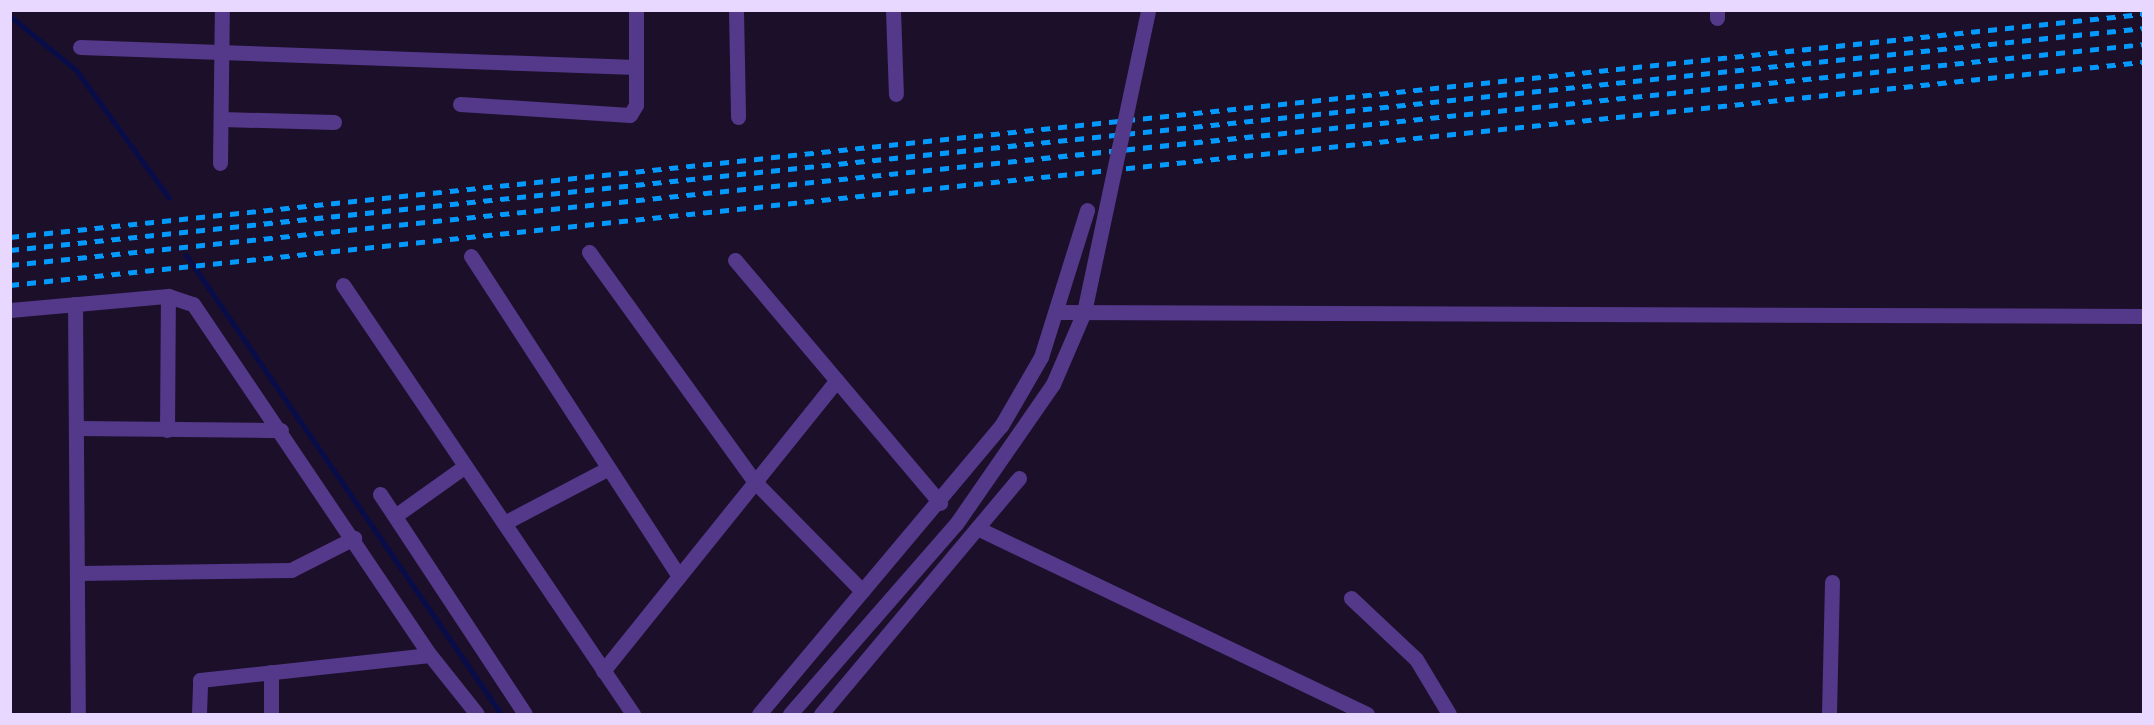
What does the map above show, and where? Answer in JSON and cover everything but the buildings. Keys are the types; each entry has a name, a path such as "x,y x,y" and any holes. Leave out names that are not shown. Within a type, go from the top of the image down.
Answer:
{"street":[{"path":"220,163 222,10"},
{"path":"460,104 624,117 636,105 636,10"},
{"path":"736,10 738,117"},
{"path":"893,10 896,94"},
{"path":"790,714 956,524 1053,384 1084,312 1148,10"},
{"path":"80,47 636,68"},
{"path":"221,119 334,122"},
{"path":"759,714 862,591 940,503 1001,426 1041,357 1058,312 1087,210"},
{"path":"590,252 755,482 862,591"},
{"path":"471,256 607,469 679,576"},
{"path":"735,260 940,503"},
{"path":"343,285 633,714"},
{"path":"167,430 168,296"},
{"path":"10,310 168,296 193,304 208,319 430,655 477,714"},
{"path":"75,304 79,573 78,714"},
{"path":"1058,312 2144,316"},
{"path":"603,671 837,380"},
{"path":"77,428 281,430"},
{"path":"394,516 465,465"},
{"path":"504,523 607,469"},
{"path":"821,714 1019,478"},
{"path":"380,494 525,714"},
{"path":"977,528 1367,714"},
{"path":"79,573 291,570 354,538"},
{"path":"1829,714 1832,582"},
{"path":"1351,598 1416,659 1449,714"},
{"path":"198,714 200,680 430,655"},
{"path":"271,672 271,714"}],"waterway":[{"path":"10,16 76,70 169,198"},
{"path":"186,255 501,714"}],"railway":[{"path":"10,237 2144,14"},
{"path":"10,250 2144,28"},
{"path":"10,265 2144,44"},
{"path":"10,285 2144,62"}]}
